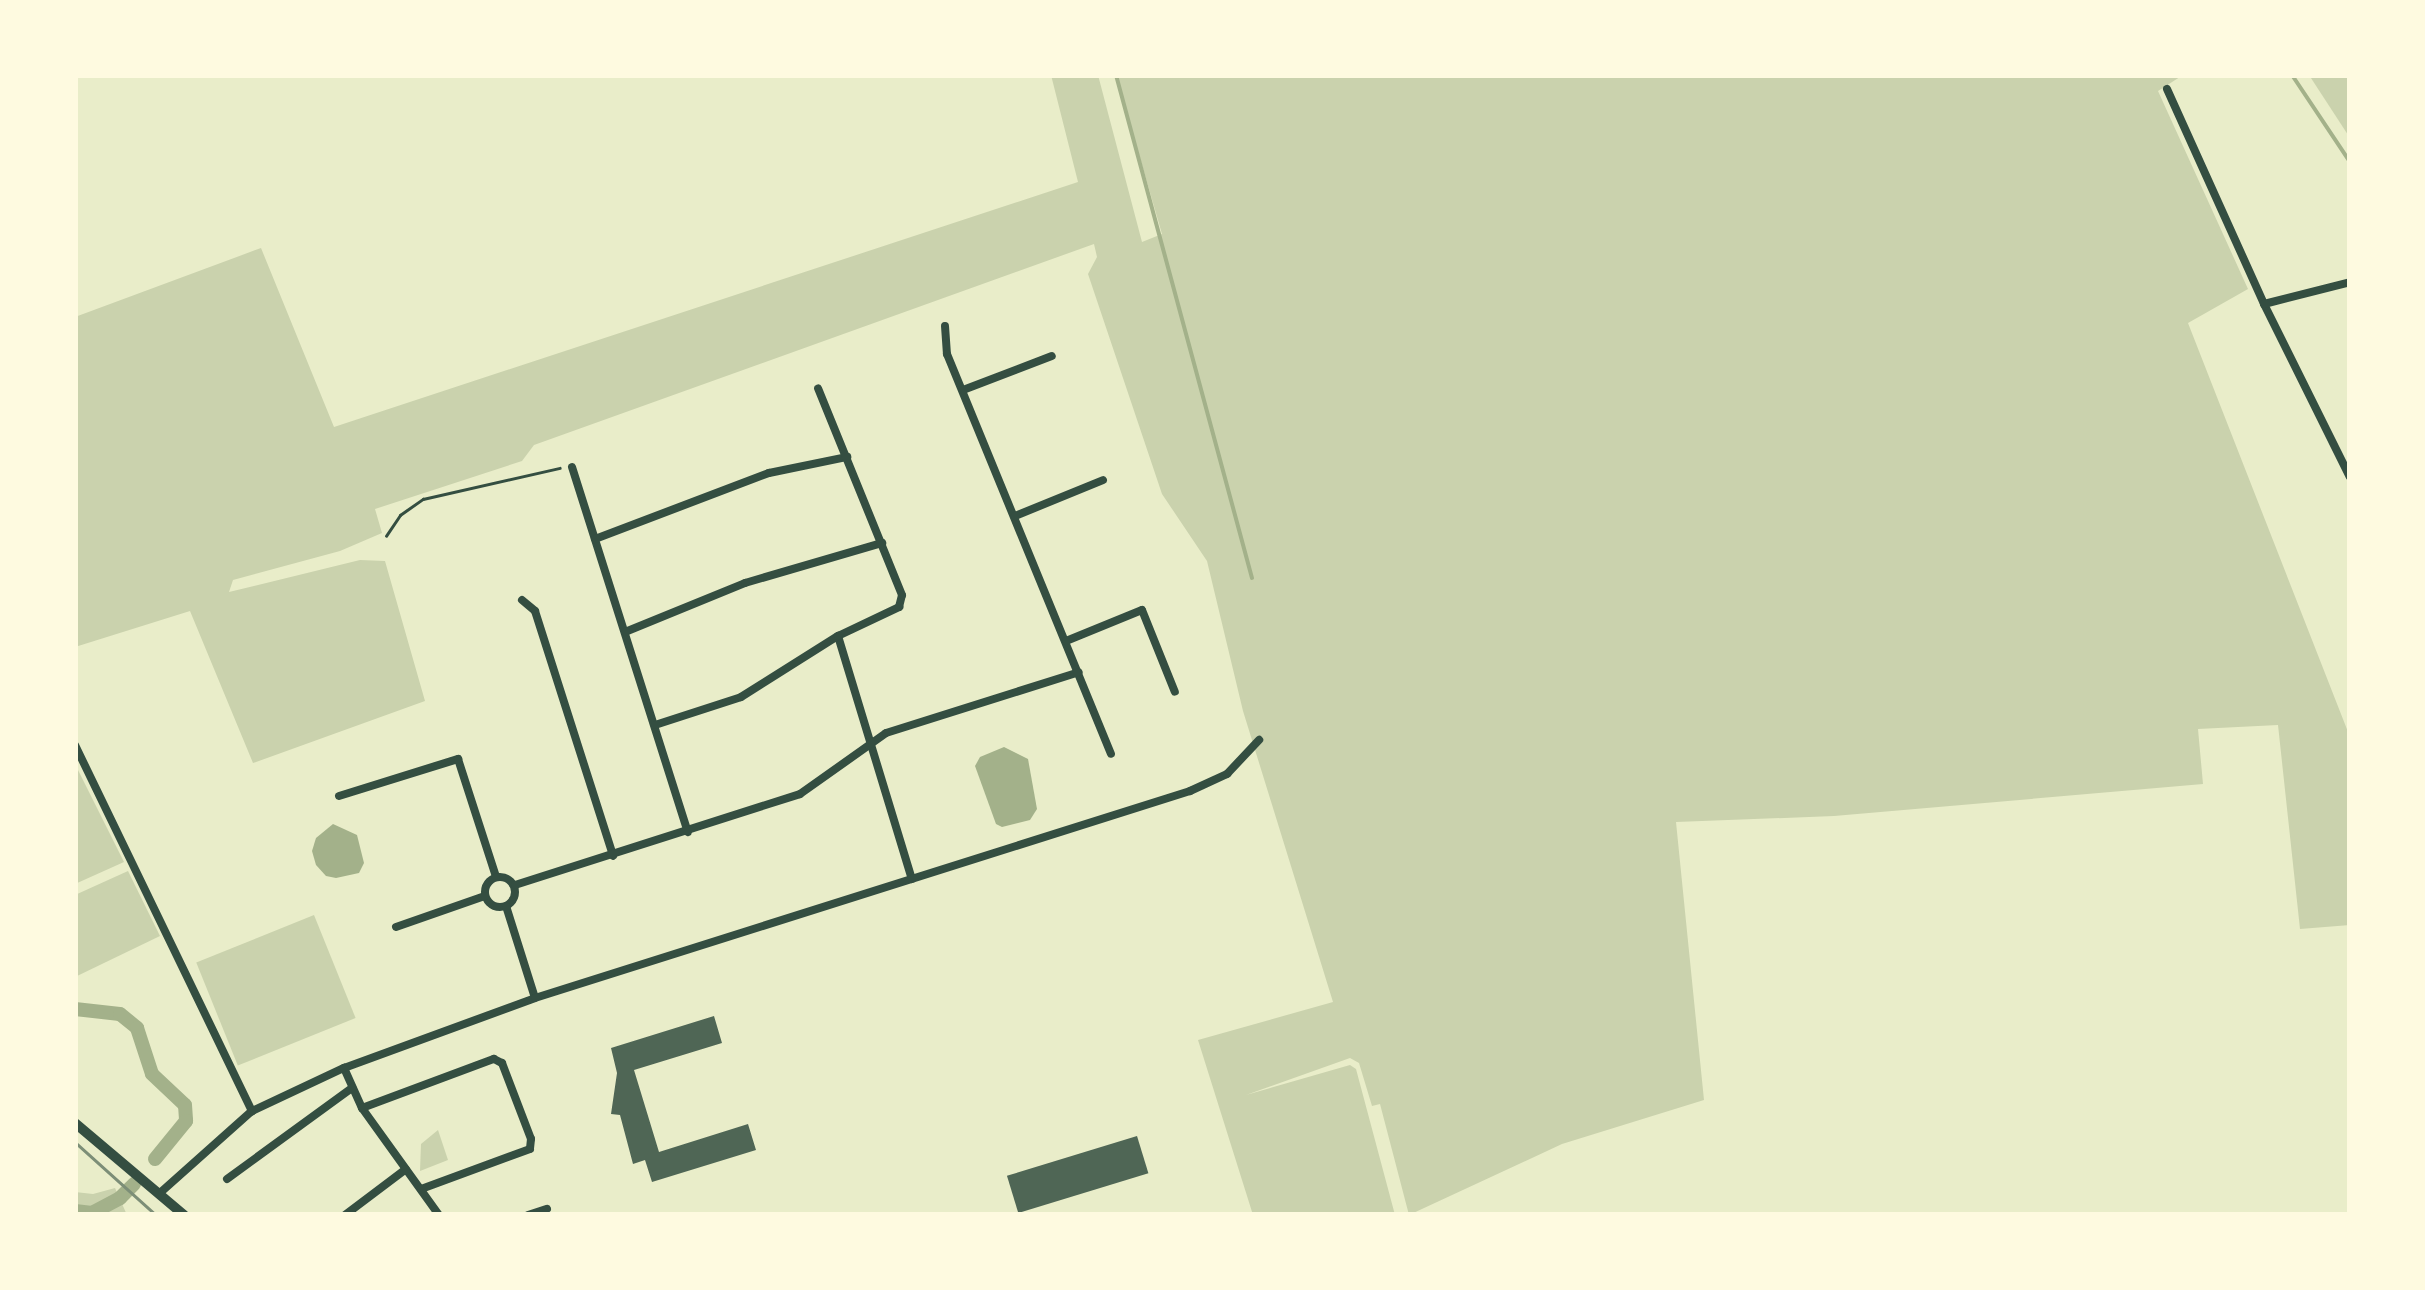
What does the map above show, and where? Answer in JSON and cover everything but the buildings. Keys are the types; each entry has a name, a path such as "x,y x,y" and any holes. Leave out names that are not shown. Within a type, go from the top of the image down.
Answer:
{"main road":[{"path":"75,1123 184,1215"}],"street":[{"path":"2166,89 2264,304 2350,477"},
{"path":"2264,304 2350,282"},
{"path":"945,326 947,354 1111,754"},
{"path":"963,390 1052,356"},
{"path":"655,726 741,697 838,636 899,607 902,595 818,388"},
{"path":"595,539 769,473 846,457"},
{"path":"572,467 688,832"},
{"path":"1014,516 1103,480"},
{"path":"625,632 745,583 882,543"},
{"path":"522,600 535,610 613,856"},
{"path":"1066,640 1142,610 1175,692"},
{"path":"838,636 912,878"},
{"path":"514,886 800,794 870,740 1079,672"},
{"path":"161,1192 252,1111 344,1068 536,998 1212,783 1238,765 1258,740"},
{"path":"75,744 252,1111"},
{"path":"339,796 458,759 496,877"},
{"path":"496,877 508,878 514,886 514,900 506,906 492,905 486,896 488,882 496,877"},
{"path":"396,927 486,896"},
{"path":"506,906 536,998"},
{"path":"362,1108 494,1059 502,1063 530,1139 530,1149 421,1189"},
{"path":"344,1068 362,1108 439,1215"},
{"path":"227,1179 352,1088"},
{"path":"346,1215 406,1169"},
{"path":"528,1215 547,1209"}],"path":[{"path":"386,536 400,515 423,498 572,467"}],"shaded area":[{"path":"1051,75 1098,75 1142,242 1162,234 1116,75 2183,75 2158,91 2248,289 2188,323 2350,737 2350,925 2300,929 2278,725 2198,729 2203,784 1834,816 1676,822 1704,1100 1562,1144 1409,1215 1380,1104 1372,1106 1359,1063 1350,1058 1246,1095 1350,1065 1356,1069 1395,1215 1253,1215 1198,1040 1333,1002 1243,711 1207,561 1162,494 1088,274 1097,257 1094,244 534,445 522,461 375,509 382,533 340,551 233,580 229,592 360,560 385,561 425,701 253,763 190,611 75,647 75,317 261,248 334,427 1078,182"},
{"path":"2309,75 2350,75 2350,138"},
{"path":"1004,747 1028,759 1037,809 1030,820 1002,827 996,824 975,766 980,757"},
{"path":"75,764 124,862 75,884"},
{"path":"333,824 357,835 364,863 359,873 336,878 326,876 316,865 312,851 316,838"},
{"path":"128,871 160,936 75,977 75,895"},
{"path":"314,915 356,1018 238,1065 196,963"},
{"path":"438,1130 448,1160 420,1171 421,1144"},
{"path":"115,1188 127,1215 75,1215 75,1192 93,1194"}],"waterway":[{"path":"1116,75 1252,578"},
{"path":"2292,75 2350,162"},
{"path":"75,1009 120,1014 137,1028 152,1074 185,1105 186,1121 155,1159"},
{"path":"75,1211 92,1213 120,1198 134,1184"}],"tram line":[{"path":"75,1142 156,1215"}]}
